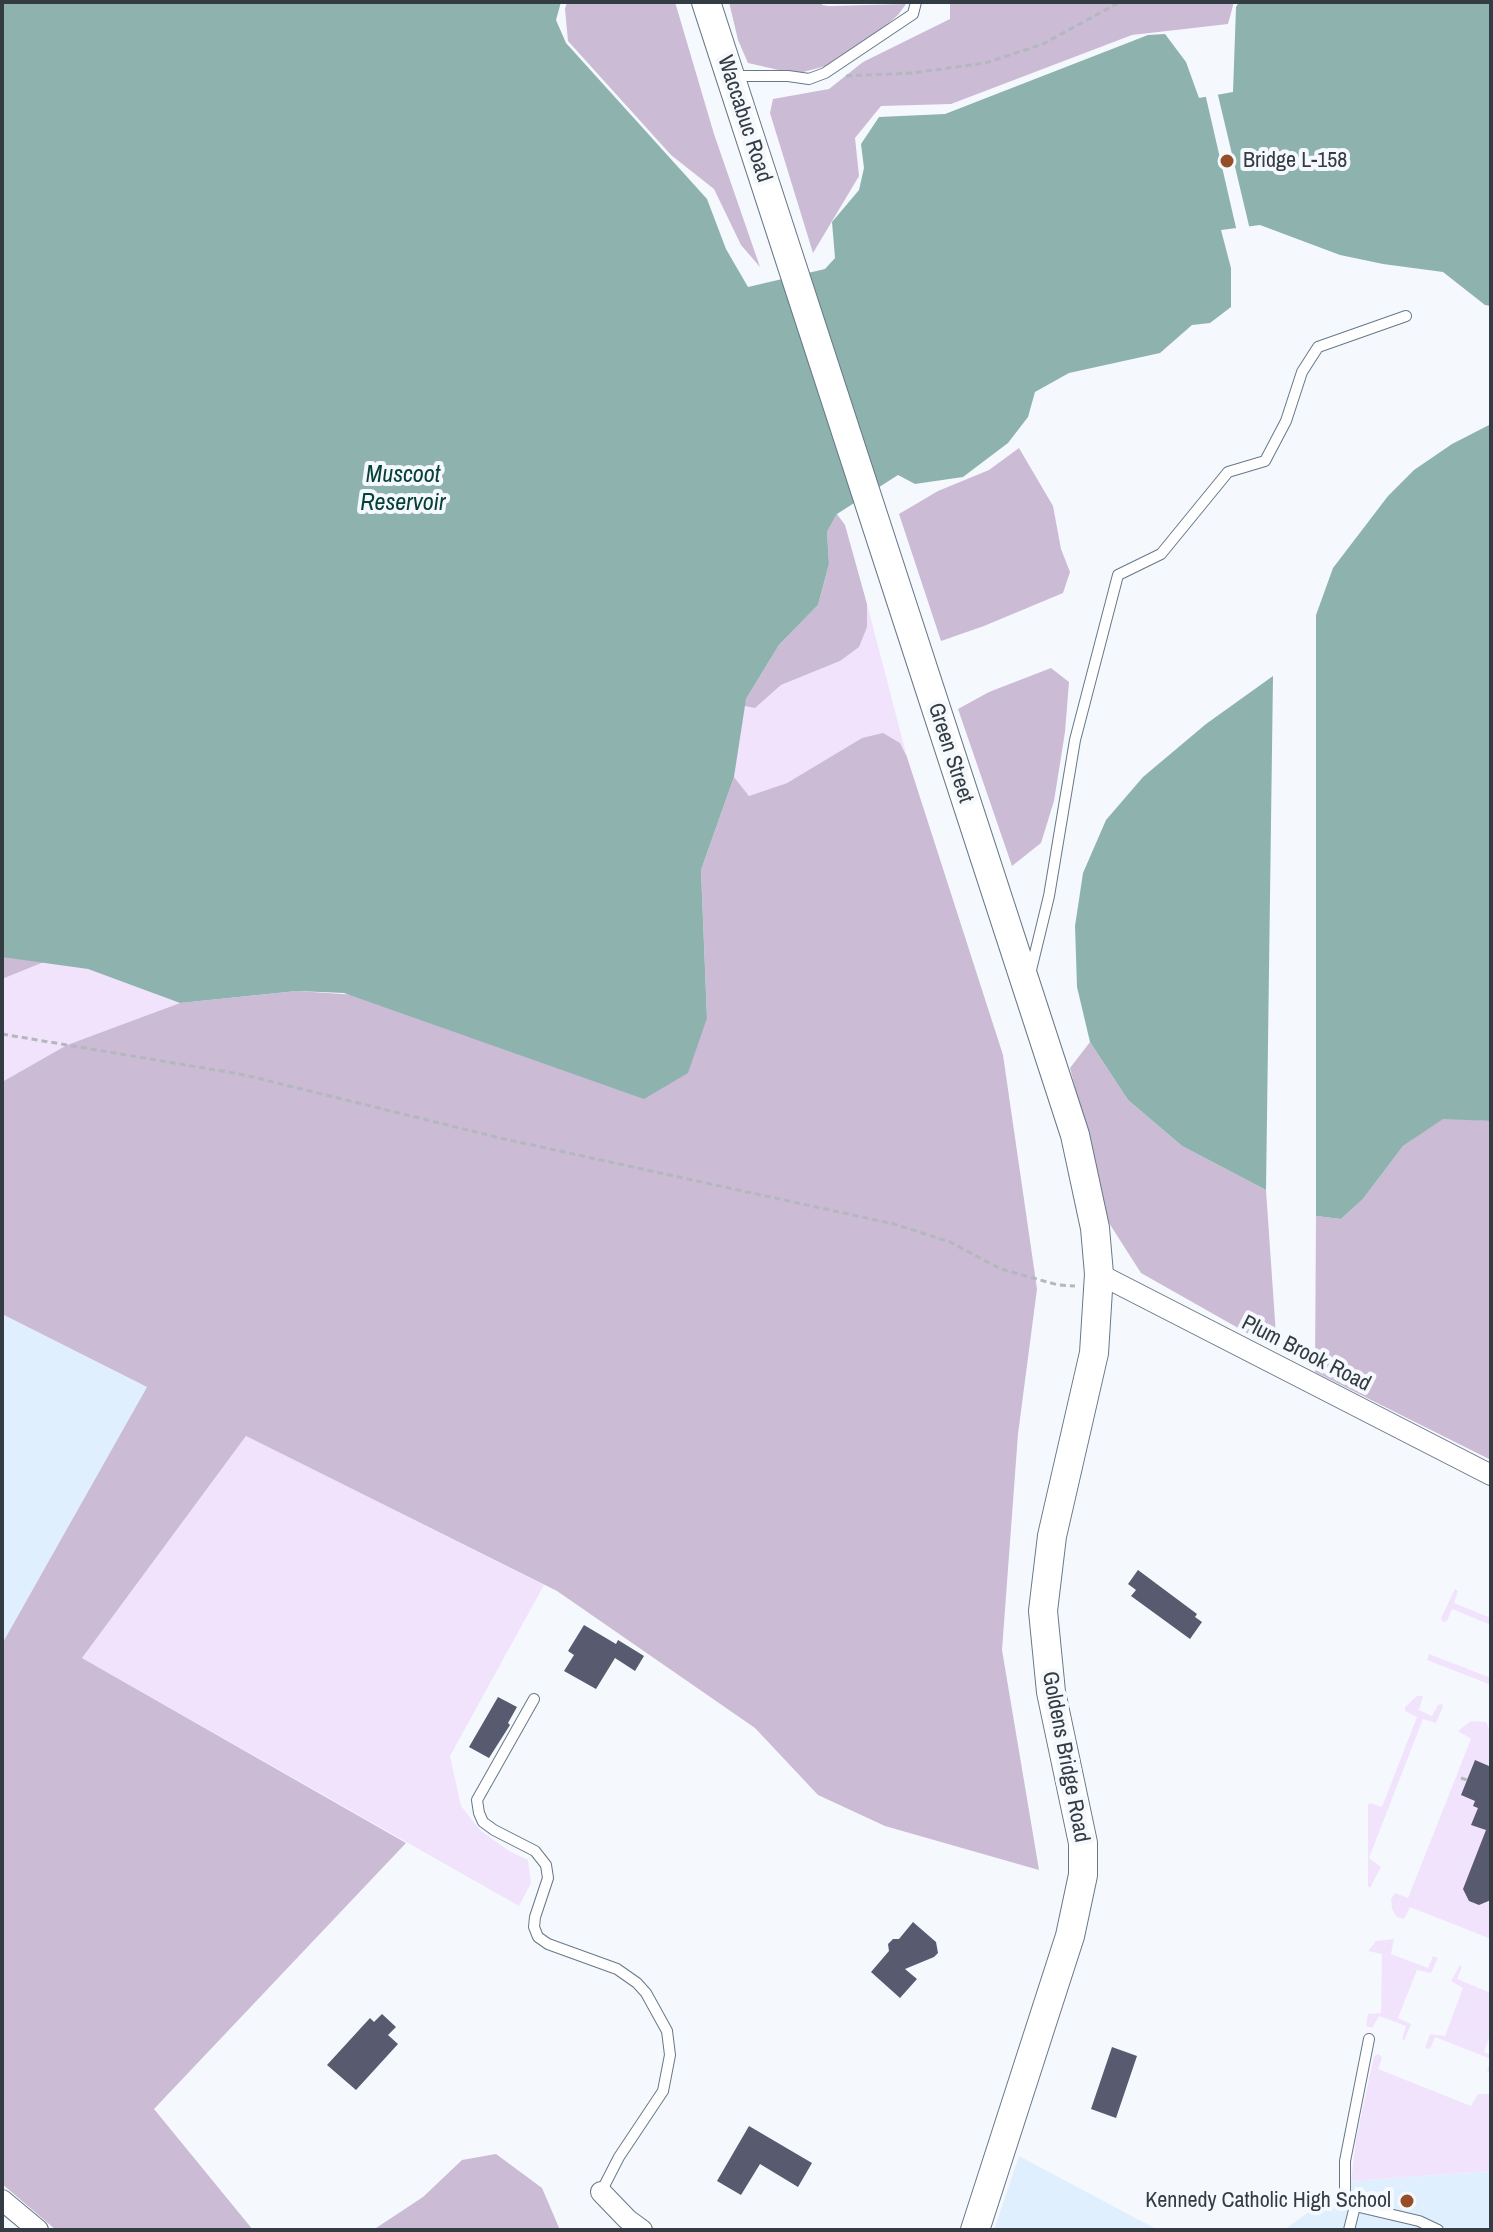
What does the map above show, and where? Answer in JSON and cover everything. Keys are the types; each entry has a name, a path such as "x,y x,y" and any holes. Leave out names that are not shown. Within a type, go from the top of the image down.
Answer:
{"main road":[{"name":"Waccabuc Road","path":"706,2 782,236"},
{"name":"Green Street","path":"782,236 1082,1164 1095,1228 1099,1281"},
{"name":"Goldens Bridge Road","path":"975,2230 1070,1936 1083,1875 1083,1843 1051,1692 1043,1611 1052,1536 1091,1366 1099,1281"}],"street":[{"name":"Plum Brook Road","path":"1099,1281 1491,1475"},
{"path":"601,2192 642,2230"},
{"path":"2,2200 38,2230"}],"lane":[{"path":"730,76 809,79 825,73 913,14 916,2"},
{"path":"1027,987 1049,896 1075,740 1118,575 1161,554 1228,472 1265,461 1286,421 1302,372 1318,347 1406,316"},
{"path":"534,1699 477,1800 479,1813 483,1822 535,1851 546,1865 548,1878 535,1917 534,1927 538,1937 627,1976 646,1993 667,2031 670,2055 663,2091 619,2157 601,2192"},
{"path":"1369,2039 1345,2161 1345,2198 1355,2206 1419,2221 1438,2230"},
{"path":"1349,2230 1355,2206"}],"path":[{"path":"809,79 912,73 985,63 1043,44 1120,2"},
{"path":"2,1034 245,1075 500,1138 894,1224 950,1242 1001,1269 1058,1285 1099,1281"},
{"path":"1461,1778 1467,1780"}],"shaded area":[{"path":"567,2 675,2 714,134 760,267 741,245 714,189 671,155 568,41"},
{"path":"729,2 822,2 822,5 829,6 906,4 875,35 833,64 796,74 748,63 738,40"},
{"path":"950,2 1234,2 1228,24 1132,35 951,104 881,106 855,138 859,176 813,253 770,113 773,99 829,89 863,62 950,19"},
{"path":"1019,448 1053,506 1061,549 1070,572 1063,593 941,641 899,514 938,491 989,470"},
{"path":"837,514 845,525 867,604 867,627 859,647 840,661 781,685 755,708 744,706 779,645 818,605 829,564 827,532"},
{"path":"867,604 907,757 900,743 862,738 787,783 749,796 734,777 744,706 755,708 781,685 840,661 867,627"},
{"path":"1051,668 1069,682 1054,801 1041,843 1012,866 958,709 989,692"},
{"path":"883,733 900,743 907,757 1003,1055 1037,1289 1018,1434 1002,1650 1039,1870 885,1826 818,1795 755,1728 557,1591 246,1436 82,1658 406,1843 154,2109 253,2230 56,2230 2,2184 2,1644 147,1387 2,1314 2,1082 67,1045 180,1003 297,991 707,1018 701,870 734,777 749,796 787,783 862,738"},
{"path":"2,956 44,962 2,979"},
{"path":"44,962 88,969 180,1003 67,1045 2,1082 2,979"},
{"path":"1090,1042 1128,1100 1182,1146 1266,1190 1277,1350 1141,1273 1109,1223 1070,1068"},
{"path":"1443,1118 1491,1121 1491,1460 1315,1372 1316,1216 1341,1219 1363,1199 1403,1146"},
{"path":"2,1314 147,1387 2,1644"},
{"path":"246,1436 544,1585 450,1756 461,1806 480,1830 509,1851 528,1860 531,1883 519,1906 82,1658"},
{"path":"1455,1589 1458,1591 1454,1603 1491,1618 1491,1625 1452,1609 1447,1621 1443,1622 1441,1618"},
{"path":"1429,1654 1491,1678 1491,1685 1427,1660"},
{"path":"1417,1696 1423,1696 1419,1710 1432,1716 1438,1705 1442,1704 1443,1707 1436,1723 1423,1719 1369,1858 1381,1867 1370,1888 1368,1886 1368,1805 1382,1807 1417,1717 1405,1711 1405,1707"},
{"path":"1471,1721 1486,1722 1491,1733 1491,1939 1410,1907 1404,1919 1397,1917 1391,1899 1395,1893 1408,1898 1471,1739 1458,1731"},
{"path":"1394,1939 1391,1954 1428,1968 1433,1956 1438,1958 1431,1973 1417,1970 1398,2018 1411,2024 1404,2041 1406,2026 1379,2016 1372,2028 1366,2026 1368,2014 1381,2013 1382,1954 1368,1951 1376,1941"},
{"path":"1460,1965 1457,1979 1491,1993 1491,2032 1484,2052 1491,2055 1491,2059 1435,2037 1430,2049 1425,2048 1430,2034 1445,2036 1463,1988 1451,1981"},
{"path":"1379,2054 1382,2058 1378,2069 1471,2106 1478,2094 1491,2094 1491,2171 1351,2181 1356,2139 1374,2056"},
{"path":"496,2154 542,2188 560,2230 373,2230 423,2197 462,2160"},
{"name":"Kennedy Catholic High School","path":"1019,2156 1158,2230 994,2230"},
{"name":"Kennedy Catholic High School","path":"1491,2171 1491,2230 1284,2230 1351,2181"}],"water":[{"name":"Muscoot Reservoir","path":"2,2 561,2 556,20 566,43 707,199 726,249 748,287 825,269 835,258 832,222 859,190 864,168 861,144 879,117 945,114 1148,35 1165,34 1186,62 1199,98 1233,92 1236,7 1239,2 1491,2 1491,306 1485,305 1443,272 1340,255 1260,225 1221,230 1231,268 1231,307 1210,323 1192,325 1160,353 1069,373 1035,392 1028,417 1008,443 963,477 915,484 898,475 837,514 827,532 829,564 818,605 779,645 746,699 734,777 701,870 707,1018 688,1073 644,1099 344,993 297,991 180,1003 88,969 2,957"},
{"path":"1491,424 1491,1121 1443,1119 1403,1146 1363,1199 1341,1219 1316,1216 1316,615 1333,568 1388,496 1414,470 1452,444"},
{"path":"1273,676 1266,1190 1182,1146 1128,1100 1090,1042 1077,987 1075,926 1083,873 1106,820 1143,777 1206,724"}],"pier":[{"name":"Bridge L-158","path":"1217,91 1248,231 1237,232 1205,93"}],"building":[{"path":"1138,1570 1197,1614 1195,1617 1202,1622 1190,1639 1131,1596 1136,1590 1128,1584"},
{"path":"584,1625 644,1656 635,1671 615,1658 596,1689 564,1671 574,1655 568,1651"},
{"path":"498,1697 517,1707 508,1723 510,1725 489,1758 469,1747"},
{"path":"1475,1760 1489,1766 1491,1764 1491,1900 1479,1905 1469,1901 1463,1889 1486,1830 1471,1825 1478,1808 1473,1806 1475,1801 1461,1795"},
{"path":"913,1922 936,1942 938,1953 905,1969 917,1979 900,1998 871,1972 889,1951 888,1944 893,1939 899,1939"},
{"path":"382,2014 396,2027 388,2035 398,2044 356,2090 327,2065 370,2018 374,2022"},
{"path":"1112,2047 1137,2056 1116,2118 1091,2109"},
{"path":"749,2126 812,2163 798,2187 760,2164 741,2195 717,2181"}],"place":[{"name":"Bridge L-158","path":"1227,161"},
{"name":"Kennedy Catholic High School","path":"1407,2201"}]}
